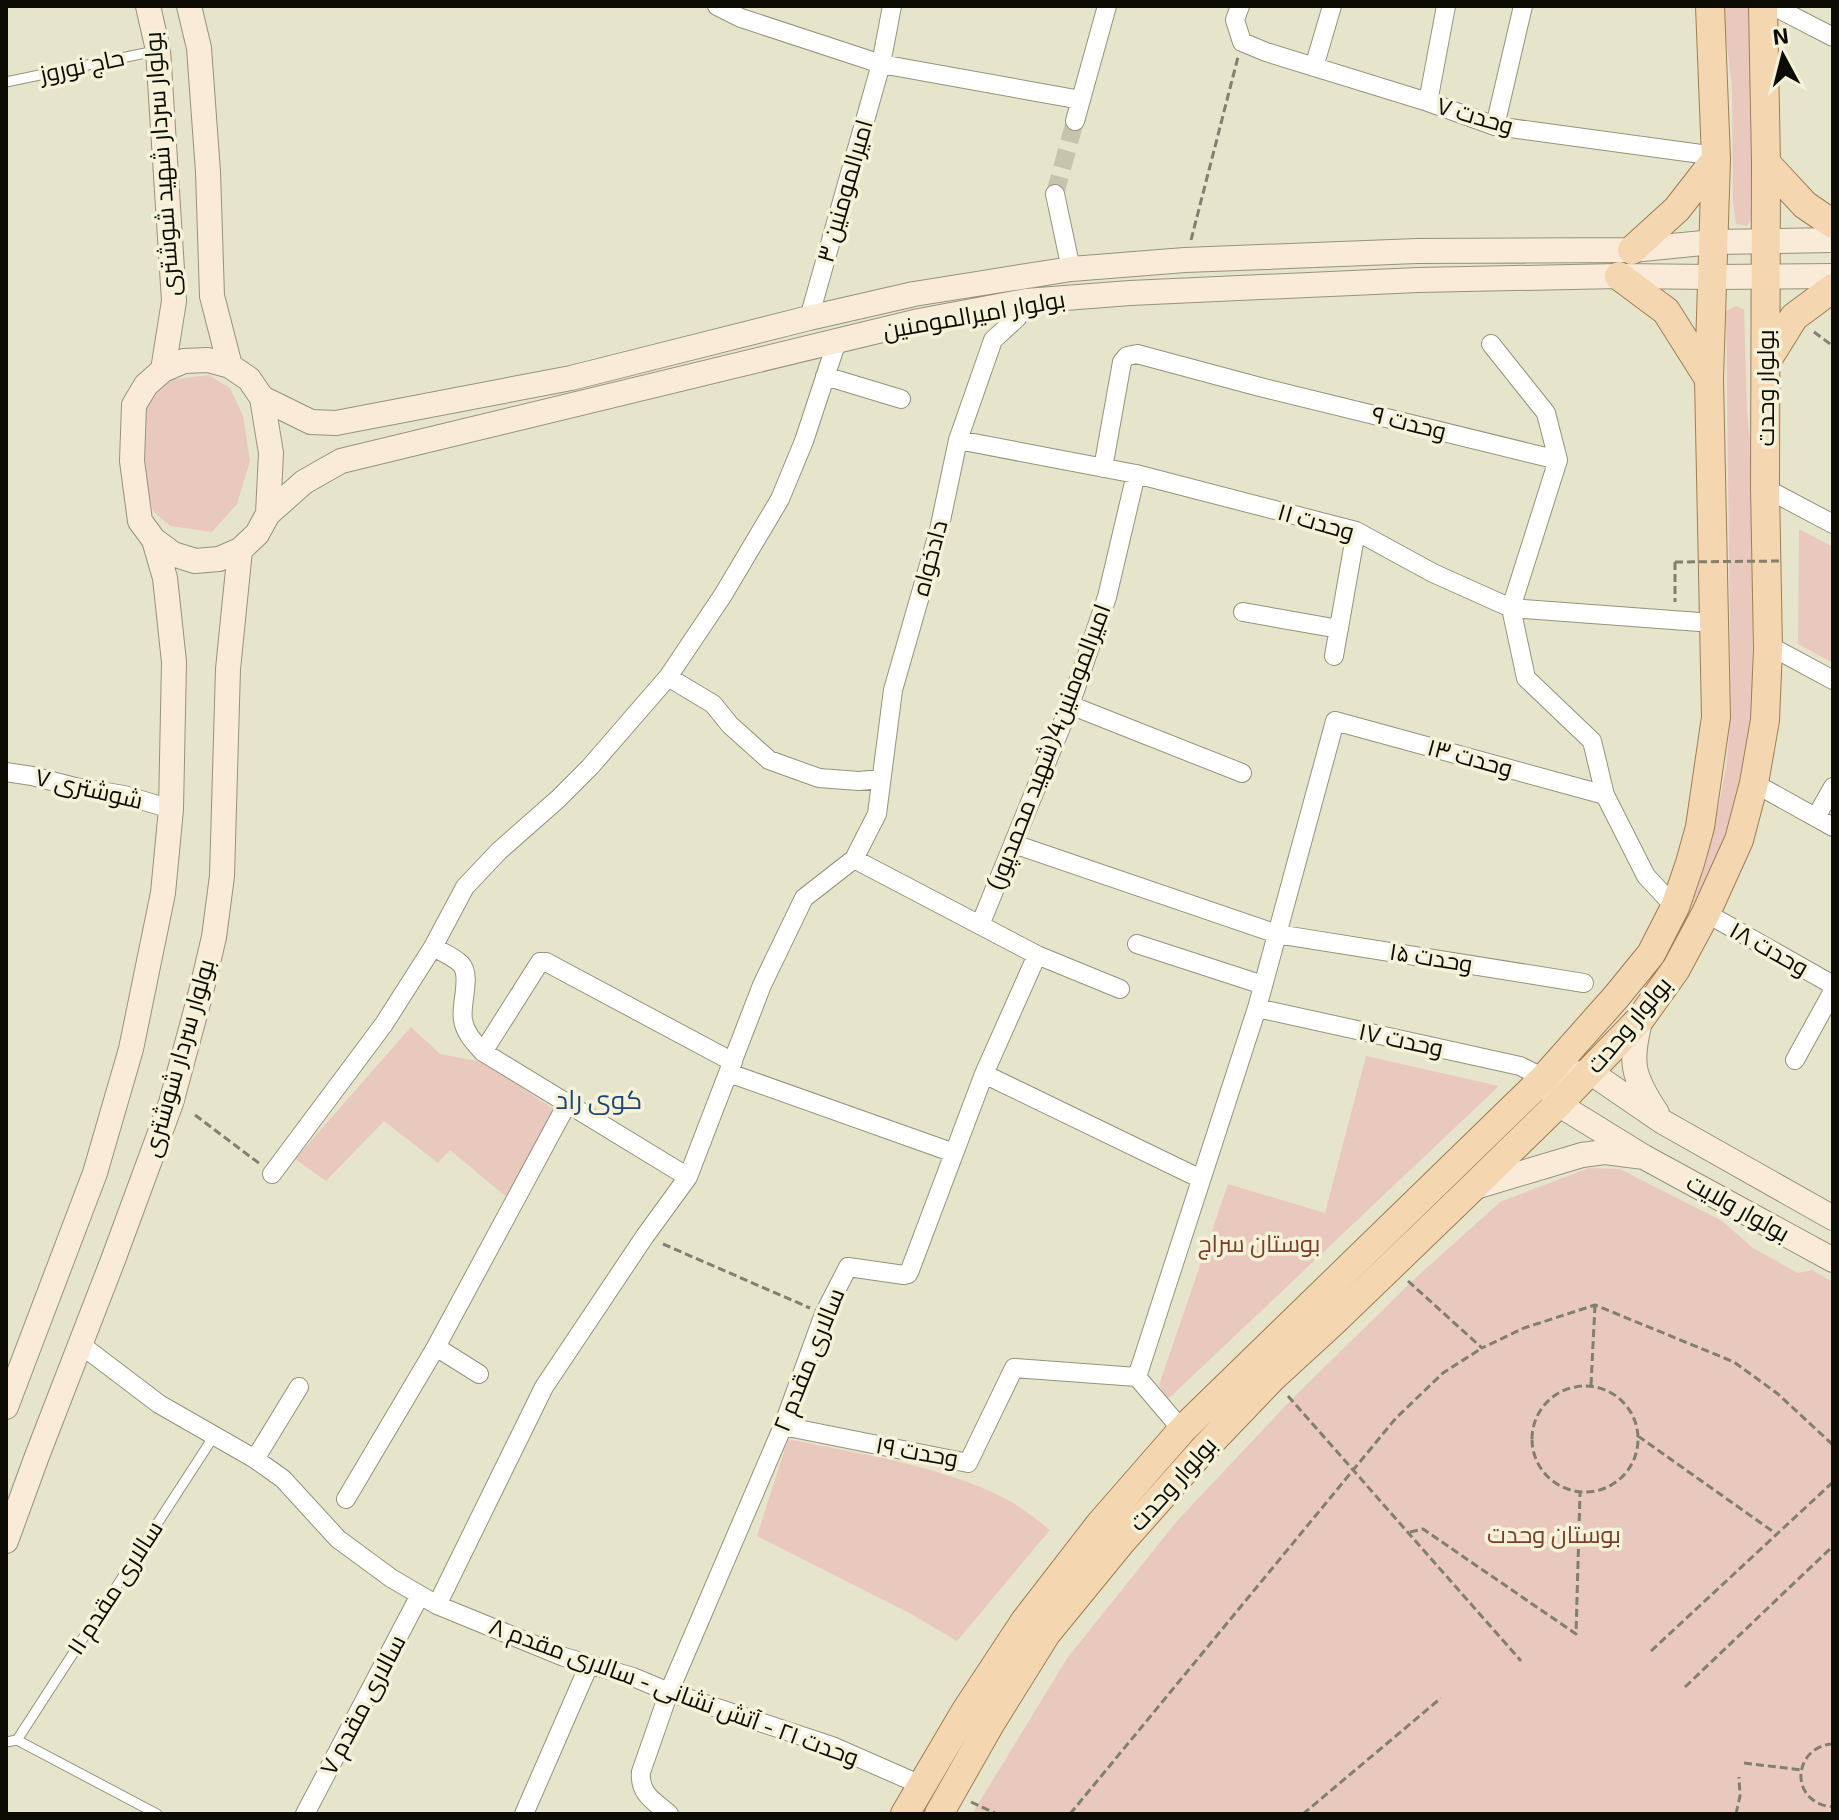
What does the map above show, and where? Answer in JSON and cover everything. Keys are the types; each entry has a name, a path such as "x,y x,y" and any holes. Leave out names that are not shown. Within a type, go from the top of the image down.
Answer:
{"main road":[{"name":"بولوار وحدت","path":"905,1814 965,1712 1025,1621 1100,1524 1182,1430 1544,1078 1651,954 1675,907 1700,827 1716,717 1709,379 1716,158 1710,6"},
{"name":"بولوار وحدت","path":"945,1803 1046,1634 1122,1541 1272,1378 1472,1188 1641,1018 1676,969 1706,913 1739,840 1754,783 1765,720 1768,645 1766,163 1777,7"},
{"path":"1632,250 1677,209 1716,158"},
{"path":"1766,163 1805,205 1833,224"},
{"path":"1619,276 1666,311 1709,379"},
{"path":"1766,362 1794,317 1833,288"}],"street":[{"name":"بولوار سردار شهید شوشتری","path":"148,6 158,50 174,301 163,370"},
{"name":"بولوار سردار شهید شوشتری","path":"189,6 199,48 208,172 212,296 230,366"},
{"path":"717,6 744,12 881,64 1081,100"},
{"name":"امیرالمومنین ۳","path":"809,318 881,64 892,6"},
{"path":"1075,121 1107,6"},
{"path":"1240,6 1235,20 1242,42"},
{"path":"1314,67 1332,6"},
{"path":"1428,102 1446,6"},
{"path":"1495,126 1523,6"},
{"path":"1777,7 1833,37"},
{"name":"وحدت ۷","path":"1242,42 1495,126 1716,158"},
{"path":"1055,194 1071,269"},
{"name":"بولوار امیرالمومنین","path":"262,398 311,422 336,423 571,378 914,294 1071,269 1185,260 1417,251 1632,250 1713,242 1833,240"},
{"name":"بولوار امیرالمومنین","path":"268,514 304,482 341,461 919,321 1026,301 1130,293 1418,280 1833,276"},
{"path":"956,314 983,321 993,340 1017,318 1026,301"},
{"name":"دادخواه","path":"854,859 877,814 893,690 939,530 958,440 993,340"},
{"path":"272,1174 384,1024 433,947 465,887 499,851 590,767 668,677 730,583 780,499 804,441 837,341"},
{"path":"1491,344 1546,413 1558,460 1511,608 1526,678 1592,741 1605,795 1646,876 1675,907"},
{"name":"وحدت ۹","path":"1103,468 1122,362 1127,356 1137,354 1558,460"},
{"path":"208,360 230,366 249,379 262,398 271,453 268,514 257,534 240,550 219,559 195,561 173,554 154,540 140,521 132,461 134,405 146,385 163,370 184,361 208,360"},
{"path":"825,376 901,399"},
{"name":"وحدت ۱۱","path":"958,440 1136,474 1356,531 1433,573 1511,608 1713,623"},
{"name":"امیرالمومنین4(شهید محمدپور)","path":"980,925 1070,705 1107,597 1136,474"},
{"path":"1765,488 1833,524"},
{"path":"1334,656 1356,531"},
{"name":"بولوار سردار شوشتری","path":"6,1407 95,1173 131,1049 163,893 171,809 174,662 165,578 154,540"},
{"name":"بولوار سردار شوشتری","path":"6,1541 171,1103 214,937 222,876 228,669 240,550"},
{"path":"1243,612 1339,629"},
{"path":"1768,645 1833,680"},
{"path":"668,677 713,704 730,725 769,760 819,778 881,779"},
{"path":"1070,705 1242,773"},
{"name":"وحدت ۱۳","path":"1277,934 1335,721 1605,795"},
{"name":"شوشتری ۷","path":"6,772 124,795 171,809"},
{"path":"1754,783 1833,827"},
{"path":"1816,817 1833,787"},
{"name":"وحدت ۱۵","path":"1014,844 1277,934 1584,983"},
{"path":"437,1605 544,1387 688,1177 762,985 804,898 854,859 1037,955 1120,989"},
{"name":"وحدت ۱۸","path":"1706,913 1833,988"},
{"path":"1182,1430 1137,1377 1257,1008 1277,934"},
{"path":"1137,944 1263,985"},
{"path":"433,947 461,965 467,975 462,1004 463,1022 470,1038 483,1052 688,1177"},
{"name":"سالاری مقدم ۲","path":"669,1814 643,1791 641,1772 669,1692 783,1426 824,1314 848,1267 908,1274 984,1074 1037,955"},
{"path":"483,1052 540,962 546,962 731,1067 954,1153"},
{"path":"1795,1060 1833,988"},
{"name":"وحدت ۱۷","path":"1257,1008 1520,1066 1544,1078"},
{"name":"بولوار ولایت","path":"1641,1018 1633,1047 1635,1068 1641,1089 1663,1122"},
{"path":"1558,1104 1544,1078 1590,1072"},
{"name":"بولوار ولایت","path":"1590,1072 1663,1122 1833,1218"},
{"path":"984,1074 1201,1179"},
{"path":"346,1499 436,1347 567,1104"},
{"name":"بولوار ولایت","path":"1558,1104 1644,1157 1833,1260"},
{"path":"1644,1157 1639,1137 1642,1130 1653,1122 1663,1122"},
{"name":"بولوار ولایت","path":"1472,1188 1582,1155 1605,1152 1644,1157"},
{"name":"وحدت ۲۱ - آتش نشانی - سالاری مقدم ۸","path":"80,1344 159,1404 255,1459 283,1479 338,1539 391,1578 437,1605 550,1652 633,1677 832,1746 921,1785"},
{"path":"436,1347 479,1374"},
{"name":"وحدت ۱۹","path":"783,1426 968,1463 1014,1368 1137,1377"},
{"path":"255,1459 299,1387"},
{"name":"سالاری مقدم ۷","path":"305,1814 420,1595"},
{"path":"524,1814 589,1665"}],"lane":[{"name":"حاج نوروز","path":"6,82 158,50"},
{"name":"سالاری مقدم ۱۱","path":"157,1814 11,1741 214,1436"}],"path":[{"path":"1185,260 1242,42"},
{"path":"1676,592 1675,562 1783,561"},
{"path":"195,1115 272,1174"},
{"path":"645,1236 824,1314"},
{"path":"1393,1264 1482,1348"},
{"path":"1591,1385 1595,1305"},
{"path":"1070,1814 1396,1418 1443,1373 1482,1348 1524,1328 1595,1305 1734,1362 1778,1394 1833,1445"},
{"path":"1272,1378 1521,1661"},
{"path":"1591,1385 1613,1393 1629,1407 1638,1426 1638,1436 1639,1447 1632,1466 1621,1479 1601,1491 1580,1493 1560,1487 1543,1473 1533,1455 1531,1433 1538,1413 1552,1397 1572,1387 1591,1385"},
{"path":"1638,1436 1776,1534"},
{"path":"1651,1651 1833,1482"},
{"path":"1408,1532 1423,1529 1576,1634 1580,1493"},
{"path":"1685,1687 1833,1546"},
{"path":"1303,1814 1441,1698"},
{"path":"1833,1744 1811,1751 1802,1764 1800,1780 1807,1795 1820,1805 1833,1807"},
{"path":"1744,1763 1802,1770"},
{"path":"1736,1814 1740,1796 1739,1777"},
{"path":"945,1803 997,1814"}],"green space":[{"path":"1722,6 1750,6 1754,217 1747,226 1736,224 1733,203 1732,87"},
{"path":"1736,306 1744,309 1747,412 1754,482 1752,716 1744,769 1727,836 1684,926 1679,921 1714,832 1726,767 1731,714 1726,311"},
{"path":"209,375 230,388 243,416 250,461 237,504 212,532 170,526 153,511 139,455 145,406 167,380"},
{"path":"1799,529 1833,547 1833,663 1798,644"},
{"path":"411,1027 440,1054 482,1062 557,1111 510,1200 450,1150 438,1163 384,1121 326,1181 295,1159"},
{"name":"بوستان سراج","path":"1366,1056 1499,1086 1167,1400 1159,1385 1228,1184 1325,1213"},
{"name":"بوستان وحدت","path":"1589,1168 1620,1169 1722,1221 1753,1248 1798,1273 1812,1270 1833,1282 1833,1814 972,1814 1068,1657 1177,1521 1288,1403 1410,1283 1500,1202"},
{"path":"788,1439 899,1462 953,1477 1010,1501 1050,1530 957,1641 911,1614 757,1536"}],"tunnel":[{"path":"1055,194 1075,121"}],"district":[{"name":"کوی راد","path":"599,1100"}]}
